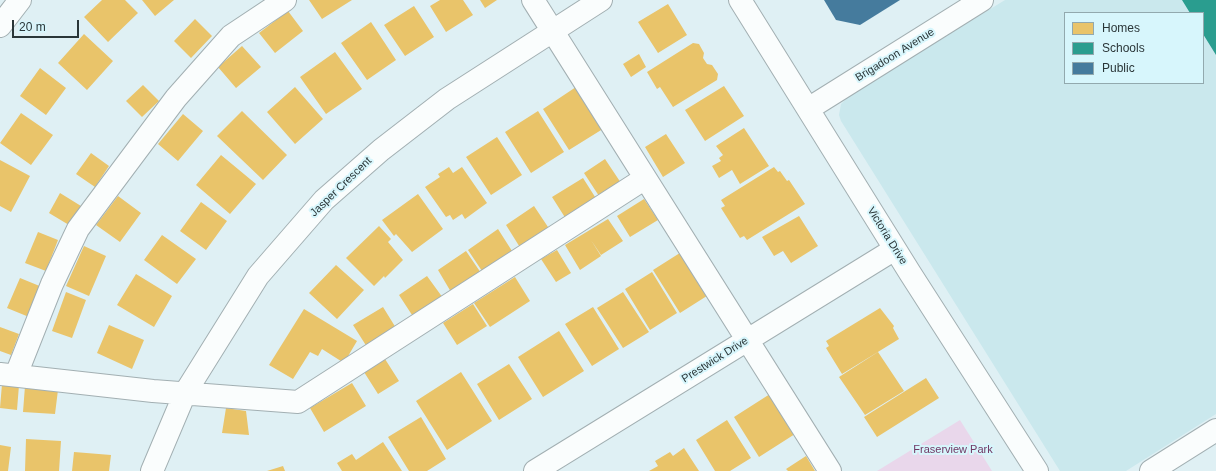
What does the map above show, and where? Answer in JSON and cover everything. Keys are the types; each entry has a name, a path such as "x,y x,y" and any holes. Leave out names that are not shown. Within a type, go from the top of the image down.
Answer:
{"street":[{"path":"0,26 20,0"},
{"path":"286,0 231,36 176,98 78,229 8,374 184,393 298,402 644,178"},
{"path":"533,0 830,471"},
{"name":"Jasper Crescent","path":"152,471 184,393 258,276 324,200 381,150 447,99 601,0"},
{"name":"Victoria Drive","path":"740,0 895,249 1036,471"},
{"name":"Brigadoon Avenue","path":"808,109 982,0"},
{"name":"Prestwick Drive","path":"535,471 895,249"},
{"path":"1151,471 1214,435"}],"shaded area":[{"path":"1005,0 1216,0 1216,414 1126,471 1060,471 841,121 839,115 841,104 850,95"}],"green space":[{"name":"Fraserview Park","path":"960,420 992,471 877,471"}],"building: Homes":[{"path":"102,0 125,0 138,13 108,42 84,17"},
{"path":"142,0 174,0 155,16"},
{"path":"309,0 352,0 322,19"},
{"path":"440,0 463,0 473,15 446,32 430,6"},
{"path":"480,0 497,0 485,8"},
{"path":"668,4 687,35 658,53 638,22"},
{"path":"414,6 434,37 405,56 384,25"},
{"path":"288,11 303,31 275,53 259,33"},
{"path":"195,19 212,36 191,58 174,41"},
{"path":"371,22 396,60 367,80 341,43"},
{"path":"84,34 113,61 87,90 58,63"},
{"path":"693,43 699,44 704,53 703,58 707,64 712,65 718,74 717,80 673,107 660,87 657,89 647,72"},
{"path":"242,46 261,67 236,88 218,67"},
{"path":"335,52 362,89 326,114 300,77"},
{"path":"639,54 646,67 631,77 623,64"},
{"path":"40,68 66,88 46,115 20,96"},
{"path":"143,85 159,101 142,117 126,101"},
{"path":"579,85 606,127 569,150 543,109"},
{"path":"724,86 744,116 705,141 685,110"},
{"path":"295,87 323,119 295,144 267,112"},
{"path":"242,111 287,155 263,180 217,136"},
{"path":"538,111 564,152 531,173 505,132"},
{"path":"21,113 53,135 31,165 0,143"},
{"path":"183,114 203,131 178,161 158,144"},
{"path":"744,128 769,166 740,184 732,170 719,178 712,166 721,161 719,158 723,155 716,146"},
{"path":"666,134 685,163 663,177 645,147"},
{"path":"497,137 522,175 491,195 466,157"},
{"path":"91,153 109,166 95,187 76,174"},
{"path":"221,155 256,184 230,214 196,185"},
{"path":"605,159 621,183 599,196 584,173"},
{"path":"0,160 30,176 11,212 0,206"},
{"path":"449,167 453,173 462,167 487,203 465,219 462,214 453,220 450,215 446,217 425,187 440,177 438,174"},
{"path":"774,167 778,172 780,171 787,181 789,180 805,204 747,240 744,236 740,238 721,208 725,206 721,200"},
{"path":"583,178 597,200 566,219 552,197"},
{"path":"60,193 81,206 69,225 49,213"},
{"path":"418,194 443,229 412,252 396,234 394,236 382,220"},
{"path":"118,196 141,213 120,242 96,225"},
{"path":"644,199 658,220 630,237 617,216"},
{"path":"201,202 227,221 206,250 180,231"},
{"path":"534,206 550,230 521,249 506,225"},
{"path":"799,216 818,246 791,263 783,251 774,256 762,237"},
{"path":"608,219 623,241 601,255 591,240 601,256 580,270 565,245"},
{"path":"379,226 391,239 388,242 403,260 385,278 384,276 374,286 346,258"},
{"path":"498,229 512,251 482,271 468,250"},
{"path":"38,232 58,240 46,271 25,263"},
{"path":"162,235 196,259 177,284 144,260"},
{"path":"84,246 106,256 89,296 66,286"},
{"path":"557,250 571,273 556,282 541,259"},
{"path":"466,251 481,273 451,292 438,270"},
{"path":"683,251 710,294 680,313 653,270"},
{"path":"336,265 364,290 337,319 309,293"},
{"path":"652,272 677,313 650,330 625,289"},
{"path":"136,274 172,296 154,327 117,305"},
{"path":"427,276 443,298 414,318 399,295"},
{"path":"515,277 530,301 490,327 474,303"},
{"path":"20,278 42,287 29,317 7,308"},
{"path":"66,292 86,300 72,338 52,331"},
{"path":"623,292 649,332 623,348 597,308"},
{"path":"473,304 487,326 457,345 443,323"},
{"path":"383,307 396,328 367,347 353,325"},
{"path":"593,307 619,349 592,366 565,324"},
{"path":"880,308 894,326 893,328 899,339 842,374 826,348 829,346 826,341"},
{"path":"304,309 357,341 344,363 322,349 318,356 310,352 293,379 269,365"},
{"path":"109,325 144,340 132,369 97,353"},
{"path":"0,327 19,334 11,355 0,351"},
{"path":"559,331 584,371 543,397 518,357"},
{"path":"878,352 904,391 865,415 839,377"},
{"path":"385,359 399,381 378,394 364,372"},
{"path":"509,364 532,399 499,420 477,384"},
{"path":"461,372 492,421 447,450 416,401"},
{"path":"926,378 939,398 877,437 864,417"},
{"path":"352,383 366,406 324,432 310,408"},
{"path":"2,384 19,385 17,410 0,408"},
{"path":"25,386 58,390 55,414 23,412"},
{"path":"770,394 795,434 759,457 734,417"},
{"path":"226,408 246,411 249,435 222,433"},
{"path":"421,417 446,459 427,471 409,471 388,437"},
{"path":"727,420 751,458 730,471 715,471 696,440"},
{"path":"26,439 61,441 59,471 25,471"},
{"path":"383,442 402,471 342,471 337,463 352,454 356,460"},
{"path":"0,445 11,447 8,471 0,471"},
{"path":"684,448 699,471 649,471 658,466 655,461 670,452 673,456"},
{"path":"74,452 111,455 109,471 72,471"},
{"path":"806,456 815,471 788,471 786,469"},
{"path":"283,466 285,471 267,471"}],"building: Schools":[{"path":"1182,0 1216,0 1216,55 1204,36 1204,12 1189,12"}],"building: Public":[{"path":"824,0 900,0 860,25 836,20"}]}
